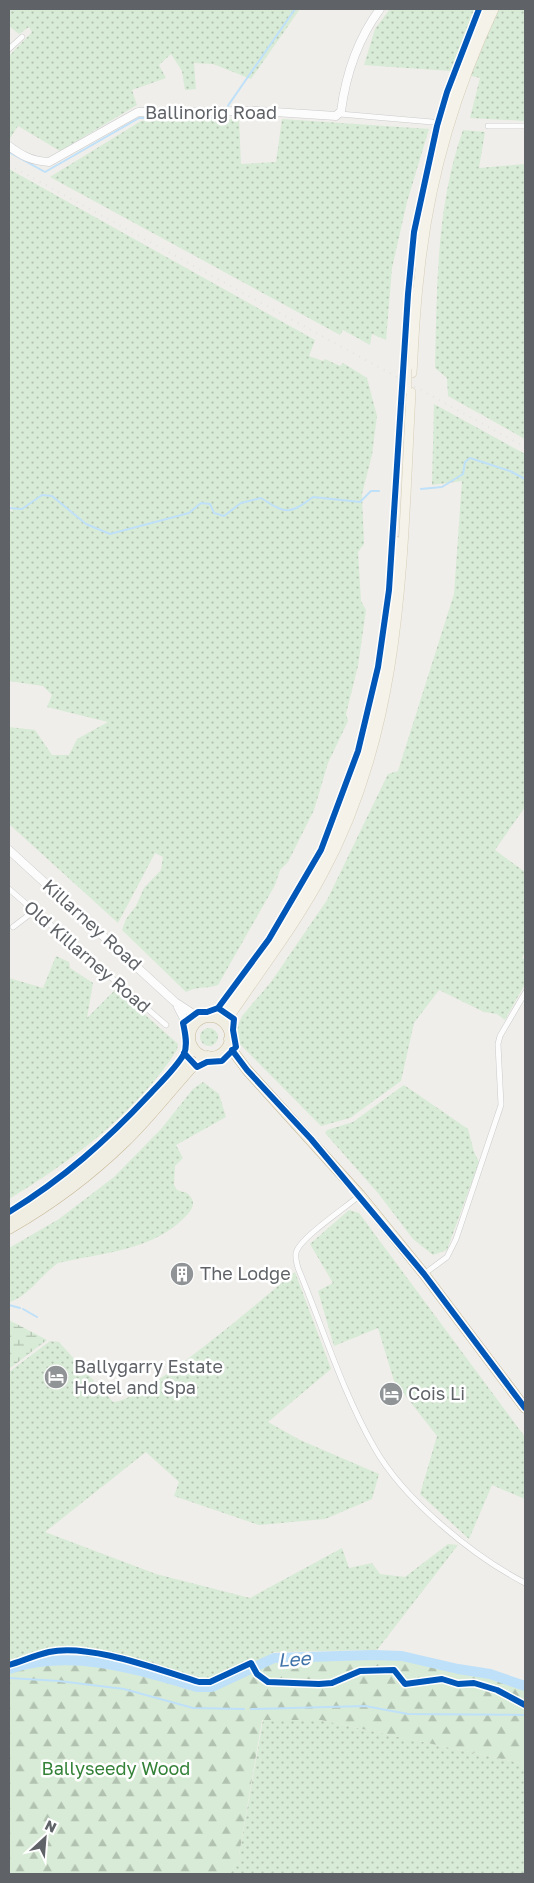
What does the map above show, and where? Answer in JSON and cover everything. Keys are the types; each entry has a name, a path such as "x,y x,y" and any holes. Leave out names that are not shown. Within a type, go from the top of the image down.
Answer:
{"highway":[{"path":"246,1070 213,1055 199,1053 193,1047 190,1032 201,1019 214,1018 227,1027 232,1050 246,1070 360,1195 424,1274 525,1408"},
{"path":"9,1229 39,1212 86,1177 125,1142 194,1065 226,1048 229,1039"},
{"path":"9,1220 32,1207 83,1170 120,1136 164,1090 185,1062 193,1047"}],"main road":[{"path":"227,1027 232,1013 285,937 323,874 343,833 367,768 386,694 401,592 409,371 418,237 436,147 456,81 486,9"},
{"path":"409,371 419,278 433,189 454,107 479,40 494,9"},
{"path":"214,1018 240,990 304,893 327,850 361,764 380,688 394,597 409,391"}],"street":[{"path":"340,114 353,58 368,24 380,9"},
{"path":"9,49 22,36"},
{"name":"Ballinorig Road","path":"9,146 22,156 36,161 49,162 138,112 259,111 336,116 340,114 432,122"},
{"path":"488,126 525,126"},
{"name":"Killarney Road","path":"9,850 175,1002 201,1019"},
{"name":"Old Killarney Road","path":"9,889 166,1025"},
{"path":"13,927 34,911"},
{"path":"424,1274 447,1257 456,1239 501,1105 498,1044 500,1036 525,993"},
{"name":"Killarney Road","path":"175,1002 185,1016 190,1032"},
{"path":"360,1195 308,1237 296,1252 298,1268 358,1418 375,1449 415,1498 474,1552 525,1584"}],"green space":[{"path":"9,9 300,9 251,79 213,64 194,63 196,89 185,90 182,71 171,54 159,65 166,78 132,90 137,105 60,151 18,126 9,140 9,56 32,32 29,27 19,34 9,26"},
{"path":"390,9 525,9 525,121 470,118 480,78 450,71 364,65 375,29"},
{"path":"239,119 241,164 276,162 282,119 429,129 407,202 392,268 386,340 372,334 370,345 343,330 340,335 50,177 141,121"},
{"path":"463,130 485,132 479,168 525,164 525,439 448,396 447,378 435,368 438,278 443,218 454,159"},
{"path":"9,169 315,340 309,356 323,361 325,359 340,366 343,363 367,378 377,416 372,455 362,494 364,544 358,552 361,601 366,610 358,666 346,714 348,721 328,763 314,810 288,862 280,870 275,885 218,985 186,992 122,930 126,919 136,906 144,888 161,870 163,857 155,853 118,923 9,824 9,727 35,730 52,755 69,755 77,739 108,722 47,707 52,695 43,686 9,681 9,510 13,512 9,499"},
{"path":"434,404 525,454 525,807 495,850 525,872 525,952 522,958 525,960 525,984 505,1020 497,1014 484,1012 439,990 414,1023 401,1081 350,1118 321,1126 238,1042 237,1028 242,1016 271,982 327,900 388,774 398,771 454,594 462,481 432,485"},
{"path":"56,956 69,962 70,968 93,983 87,1018 116,989 178,1044 177,1050 142,1095 101,1134 56,1169 9,1199 9,978 43,988"},
{"path":"209,1028 215,1031 218,1037 215,1043 209,1046 203,1043 200,1037 203,1031"},
{"path":"203,1082 219,1094 226,1117 176,1145 183,1158 175,1166 174,1185 177,1190 187,1193 193,1201 188,1214 173,1227 143,1243 110,1253 58,1263 22,1296 9,1302 9,1248 59,1219 114,1177 161,1129 193,1089"},
{"path":"404,1085 468,1129 474,1152 479,1162 447,1250 433,1255 413,1239 378,1193 325,1133 327,1130 353,1122"},
{"path":"349,1210 359,1213 525,1437 525,1499 492,1485 469,1539 420,1494 437,1436 394,1381 378,1328 334,1346 318,1291 333,1283 310,1244"},
{"path":"295,1272 331,1369 268,1422 300,1440 379,1474 372,1499 325,1519 259,1525 174,1496 179,1482 146,1452 45,1532 156,1574 250,1598 342,1548 349,1568 372,1563 380,1574 405,1577 448,1544 458,1545 377,1650 274,1652 253,1664 252,1661 209,1681 196,1680 101,1652 86,1650 47,1650 9,1662 9,1372 50,1341 59,1342 113,1402 129,1397 150,1385 204,1346"},
{"path":"9,1320 47,1340 9,1369"},
{"name":"Ballyseedy Wood","path":"394,1652 477,1669 525,1682 525,1764 321,1720 262,1720 238,1861 229,1874 9,1874 9,1667 45,1656 95,1656 131,1664 198,1684 210,1683 274,1653"},
{"path":"263,1720 321,1720 525,1764 525,1874 229,1874 238,1861"}],"waterway":[{"path":"225,110 295,9"},
{"path":"9,152 45,172 139,118 221,118 222,116"},
{"path":"421,489 442,487 463,474 465,462 470,458 510,471 525,479"},
{"path":"9,508 22,509 42,495 52,496 86,524 110,534 189,513 201,503 210,504 214,513 224,516 241,503 261,498 276,507 287,510 298,507 313,497 360,502 371,491 379,491"},
{"path":"9,1305 20,1308"},
{"path":"23,1309 37,1317"},
{"name":"Lee","path":"9,1669 57,1660 104,1663 197,1687 212,1687 274,1658 373,1655 402,1656 458,1669 490,1674 525,1686"},
{"path":"9,1678 59,1681 124,1689 193,1708 244,1709"},
{"path":"251,1709 365,1706 408,1714 525,1715"}],"railway":[{"path":"9,165 525,447"}],"cycle path":[{"path":"9,1212 66,1173 117,1128 172,1070 181,1059 186,1047 183,1023 198,1012 207,1012 218,1008 269,939 321,850 358,751 378,667 389,590 408,294 414,232 437,126 447,92 479,9"},
{"path":"184,1053 197,1067 207,1062 222,1061 236,1047 233,1030 234,1019 218,1008"},
{"path":"232,1050 247,1070 311,1139 424,1274 525,1408"},
{"path":"9,1665 44,1653 65,1650 84,1651 124,1659 199,1682 210,1682 251,1663 257,1674 268,1682 332,1683 360,1671 394,1670 405,1684 442,1679 458,1684 474,1683 497,1690 525,1705"}],"place":[{"name":"The Lodge","path":"182,1274"},
{"name":"Ballygarry Estate Hotel and Spa","path":"56,1377"},
{"name":"Cois Li","path":"391,1394"}]}
